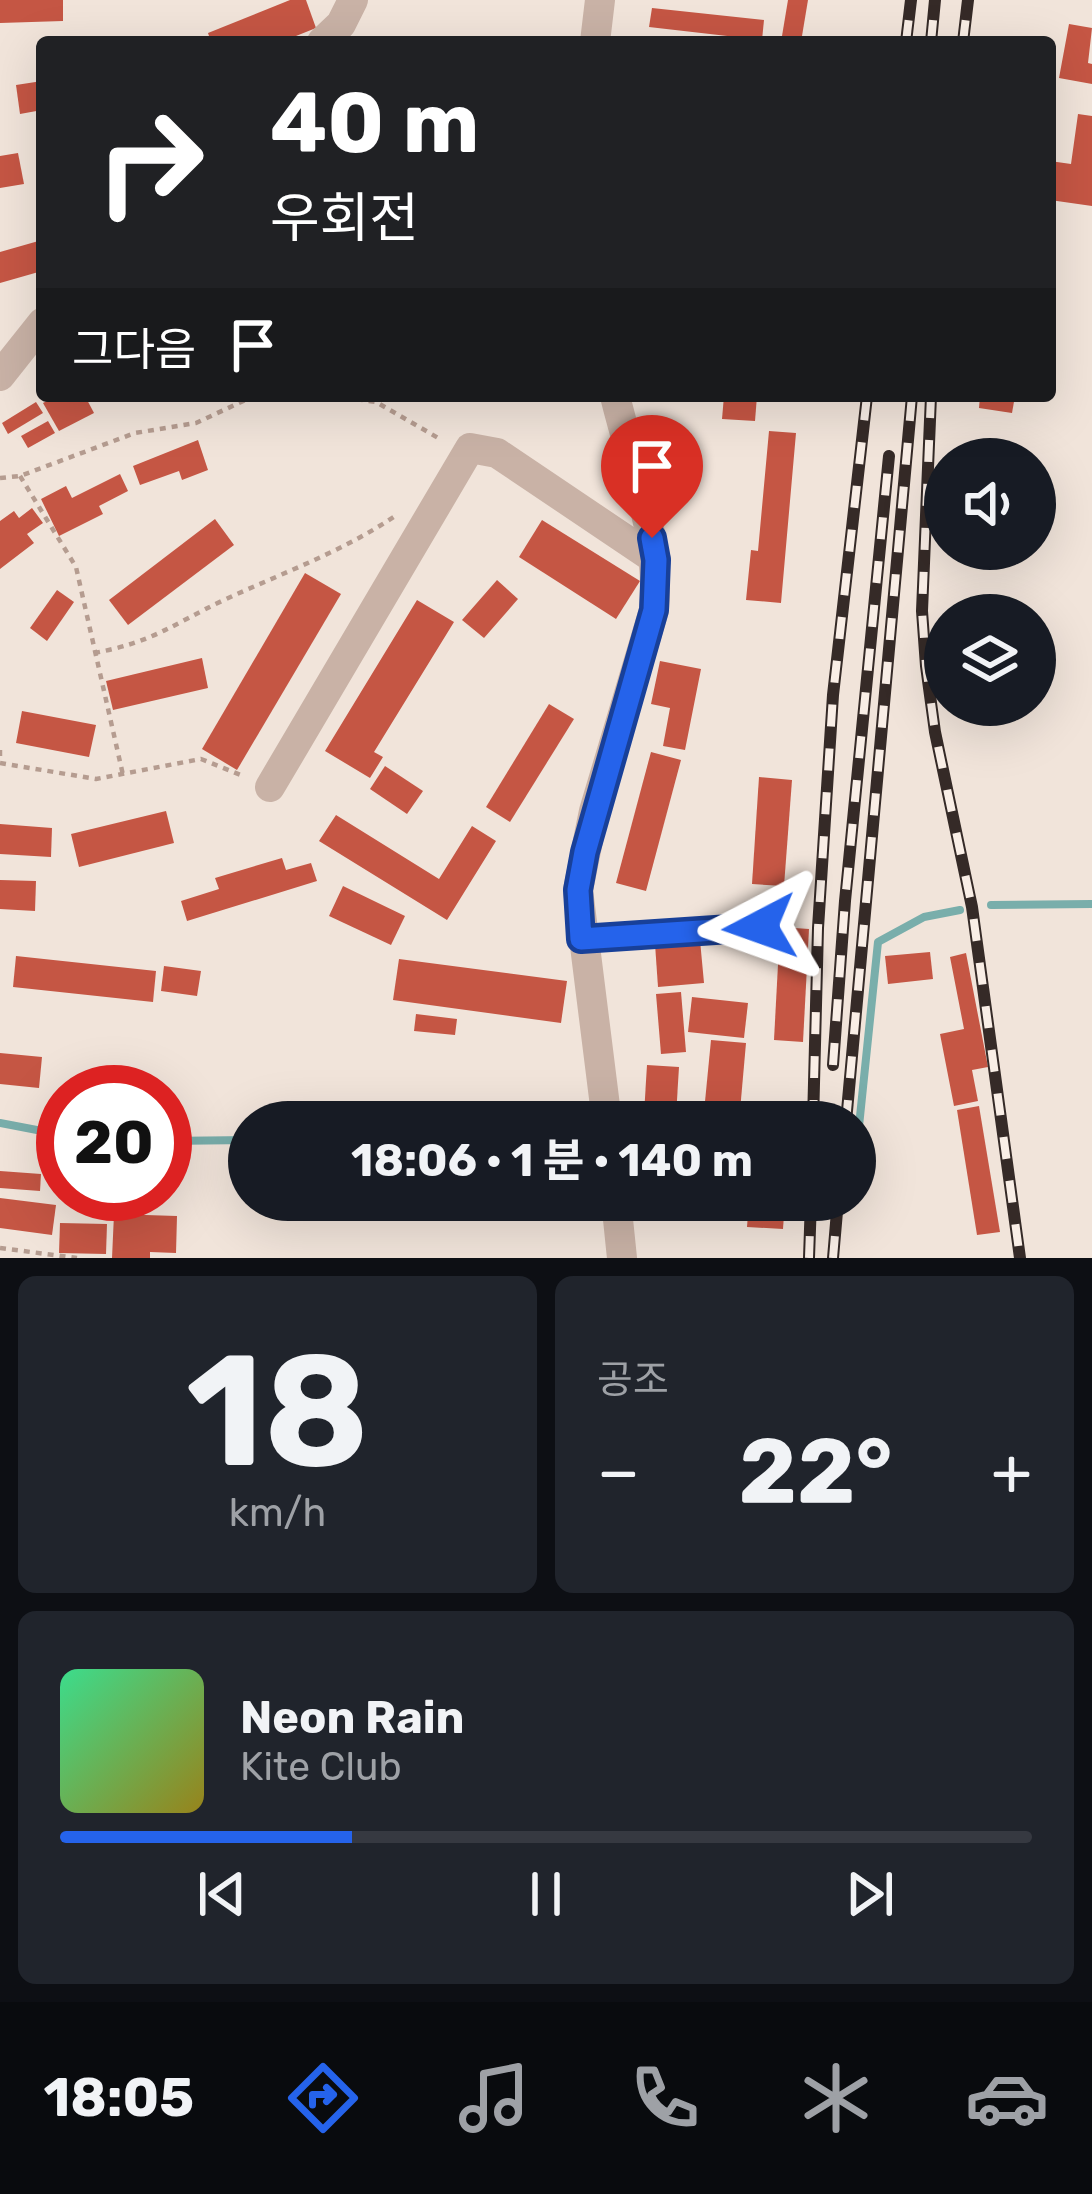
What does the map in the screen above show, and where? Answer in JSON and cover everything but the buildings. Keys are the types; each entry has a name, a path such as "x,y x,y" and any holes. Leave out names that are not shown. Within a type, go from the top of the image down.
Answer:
{"street":[{"path":"328,36 341,24 353,0"},
{"path":"596,36 600,0"},
{"path":"0,376 36,331"},
{"path":"604,1101 578,890 654,610 656,560 616,402"},
{"path":"270,788 470,448 497,453 656,560"},
{"path":"618,1221 622,1258"}],"lane":[{"path":"581,939 760,927"}],"path":[{"path":"0,478 20,476 135,433 196,423 241,402"},
{"path":"376,402 466,454"},
{"path":"20,476 76,567 122,775"},
{"path":"94,653 134,646 164,634 222,601 368,535 410,506 431,515"},
{"path":"0,756 96,779 201,759 270,788"},
{"path":"0,1248 77,1258"}],"waterway":[{"path":"991,905 1092,904"},
{"path":"862,1101 878,942 924,917 960,910"},
{"path":"0,1123 36,1130"},
{"path":"192,1141 228,1140"}],"railway":[{"path":"907,36 911,0"},
{"path":"932,36 935,0"},
{"path":"964,36 968,0"},
{"path":"814,1101 818,928 833,695 866,402"},
{"path":"848,1101 911,402"},
{"path":"931,402 922,611 926,666 972,907 1020,1258"},
{"path":"833,1065 889,456"},
{"path":"809,1258 810,1221"},
{"path":"833,1258 836,1221"}],"route":[{"path":"652,538 654,610 585,852 578,890 581,939 760,927"}]}
